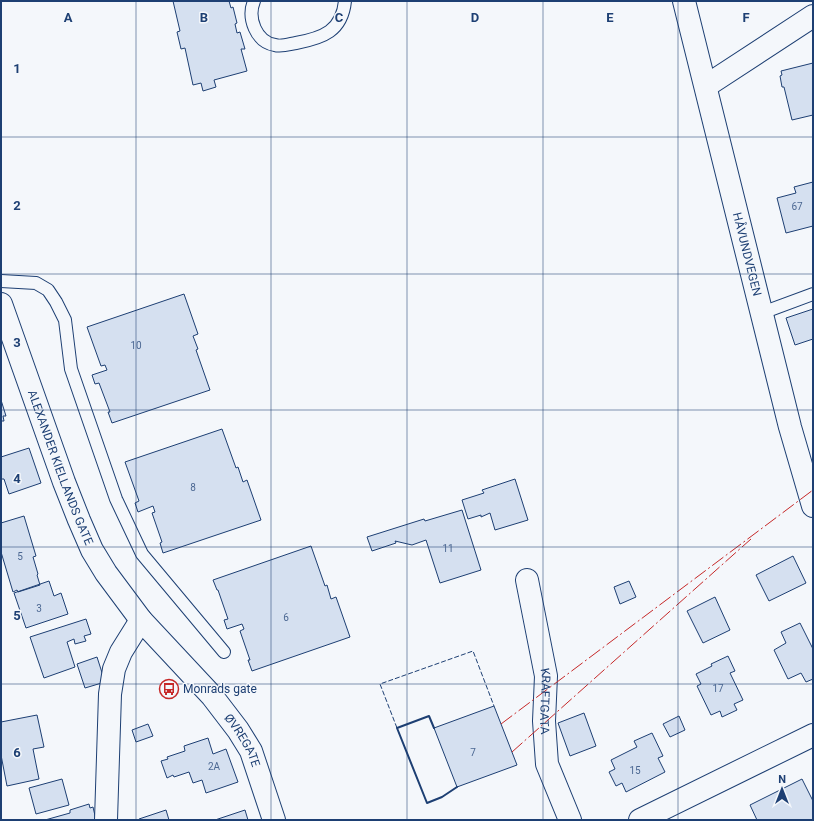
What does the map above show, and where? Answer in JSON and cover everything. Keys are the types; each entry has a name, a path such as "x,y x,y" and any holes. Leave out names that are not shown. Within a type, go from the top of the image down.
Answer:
{"street":[{"name":"HÅVUNDVEGEN","path":"684,1 790,427 813,506"},
{"path":"706,86 813,16"},
{"name":"ALEXANDER KIELLANDS GATE","path":"1,304 79,520 92,550 141,620"},
{"name":"KRAFTGATA","path":"527,580 546,676 544,721 548,764 570,820"},
{"path":"106,820 110,694 114,669 121,652 141,620"},
{"name":"ØVREGATE","path":"141,620 212,696 238,730 251,751 274,820"},
{"path":"640,820 813,735"}],"lane":[{"path":"254,1 252,5 252,19 256,32 263,41 275,46 310,41 324,35 334,28 341,18 345,1"},
{"path":"1,281 36,283 48,290 56,302 65,320 71,369 116,499 142,554 224,652"},
{"path":"762,313 813,294"}],"building":[{"path":"173,1 229,1 231,8 233,7 237,23 235,24 237,33 240,32 245,49 241,49 247,71 214,80 216,87 203,91 201,83 193,85 185,48 181,49 177,32 180,31"},
{"path":"813,63 813,115 792,120 784,87 782,87 780,76 782,75 781,71"},
{"path":"813,182 813,226 786,233 777,198 796,193 794,187"},
{"path":"184,294 198,334 193,336 198,349 196,350 210,390 112,423 108,412 110,412 99,383 95,384 92,375 107,370 105,365 101,366 87,327"},
{"path":"813,309 813,339 795,345 786,318"},
{"path":"1,400 6,416 3,416 4,421 1,421"},
{"path":"222,429 236,468 238,467 243,482 247,480 261,520 163,553 160,543 162,542 152,513 155,512 153,506 138,512 135,503 139,501 125,462"},
{"path":"29,448 41,483 9,494 4,479 1,479 1,457"},
{"path":"515,479 528,520 495,530 490,513 481,517 481,515 468,519 462,500 484,493 482,490"},
{"path":"462,510 481,570 440,583 426,540 412,545 395,541 396,543 372,551 367,537 424,519 425,521"},
{"path":"24,516 36,556 33,557 40,585 18,592 17,590 13,592 1,552 1,523"},
{"path":"311,546 325,586 327,585 331,599 336,597 350,637 252,671 248,660 250,660 240,631 244,629 242,624 227,629 224,620 228,619 213,580"},
{"path":"793,556 806,583 769,601 756,575"},
{"path":"49,581 54,596 61,593 68,614 26,628 14,593"},
{"path":"629,581 636,597 620,604 614,587"},
{"path":"715,597 730,630 703,643 687,611"},
{"path":"86,619 91,634 84,636 86,641 75,644 74,639 67,642 75,667 44,678 30,637"},
{"path":"800,623 813,649 813,679 806,682 801,673 788,679 774,650 786,643 781,632"},
{"path":"728,656 735,671 730,673 743,700 734,704 737,710 722,717 720,711 711,715 697,686 701,684 696,674 712,666 711,664"},
{"path":"97,657 105,682 85,688 77,664"},
{"path":"494,706 517,765 457,787 434,728"},
{"path":"584,713 596,746 570,756 558,723"},
{"path":"37,715 44,747 33,749 39,779 7,786 1,755 1,722"},
{"path":"679,716 685,730 670,737 663,724"},
{"path":"148,724 153,736 136,742 132,730"},
{"path":"652,733 663,756 658,758 665,772 626,792 622,783 616,786 609,772 615,769 611,760 637,747 634,741"},
{"path":"208,738 213,754 226,749 238,782 206,793 202,780 193,783 189,772 174,777 173,775 167,778 161,761 168,759 167,757 185,751 184,746"},
{"path":"62,779 69,805 36,814 29,788"},
{"path":"802,779 813,801 813,820 757,820 750,805"},
{"path":"89,804 90,808 93,807 96,820 45,820 70,813 70,810"},
{"path":"166,810 169,820 139,819"},
{"path":"245,810 248,820 215,820"}],"fence":[{"path":"397,728 380,684 473,651 494,706"}],"wall":[{"path":"434,728 429,716 397,728 427,803 442,797 457,787"}],"power":[{"path":"501,724 813,490"},
{"path":"512,752 751,539"}],"place":[{"name":"Monrads gate","path":"169,689"}]}
